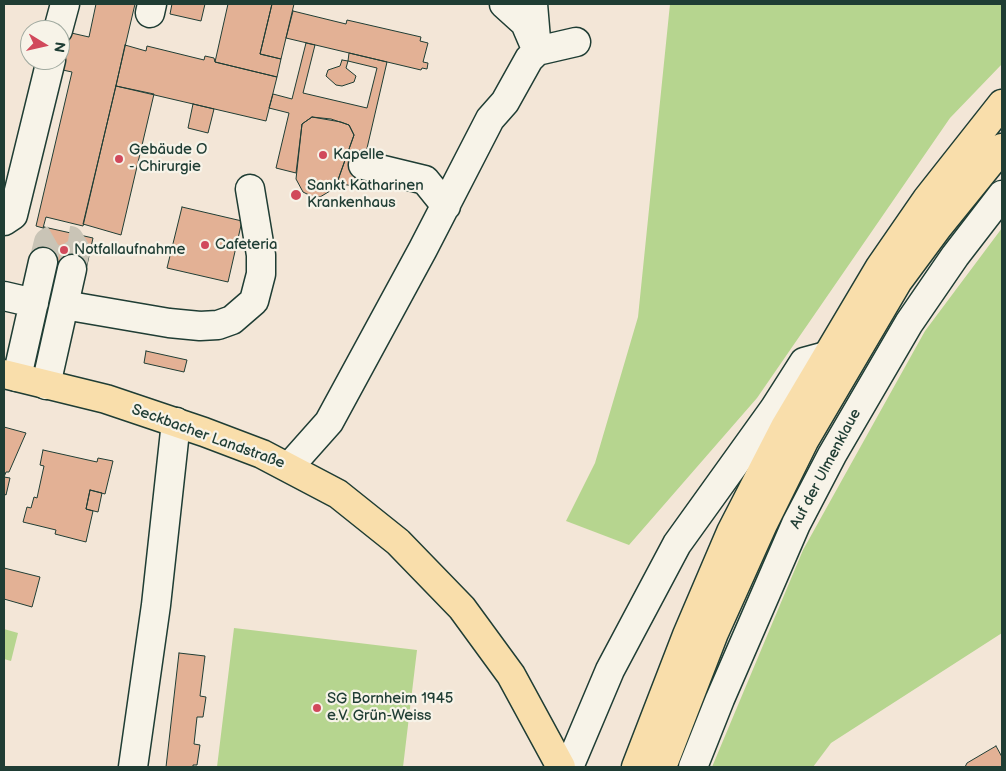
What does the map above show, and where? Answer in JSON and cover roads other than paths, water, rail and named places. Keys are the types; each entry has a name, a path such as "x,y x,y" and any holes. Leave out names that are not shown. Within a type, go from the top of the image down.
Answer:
{"main road":[{"path":"636,767 686,634 732,532 784,427 880,267 933,191 1002,104"},
{"path":"662,767 714,634 762,524 804,440 898,281 938,227 1002,148"},
{"name":"Seckbacher Landstraße","path":"10,376 106,399 176,422 289,466 338,494 398,542 462,608 512,675 561,767"}],"street":[{"path":"61,20 65,4"},
{"path":"504,4 524,23 537,51"},
{"path":"533,4 537,51"},
{"path":"289,466 329,422 446,206 490,119 504,102 529,59 537,51 576,42"},
{"path":"4,221 13,215 49,70"},
{"path":"363,165 425,180 446,206"},
{"path":"64,305 169,323 200,326 218,325 232,320 254,301 261,274 261,255 250,189"},
{"name":"Auf der Ulmenklaue","path":"693,767 720,699 792,533 832,455 909,323 955,256 1002,194"},
{"path":"10,376 34,303 43,262"},
{"path":"46,384 72,269"},
{"path":"4,296 34,303"},
{"path":"569,767 610,670 677,544 774,409 804,362 826,356"},
{"path":"134,767 156,604 176,422"}],"tunnel":[{"path":"43,262 48,242 55,238 70,240 76,250 72,269"}],"place":[{"name":"Kapelle","path":"323,155"},
{"name":"Gebäude O - Chirurgie","path":"119,159"},
{"name":"Sankt Katharinen Krankenhaus","path":"296,195"},
{"name":"Cafeteria","path":"205,245"},
{"name":"Notfallaufnahme","path":"64,250"},
{"name":"SG Bornheim 1945 e.V. Grün-Weiss","path":"317,708"}]}
